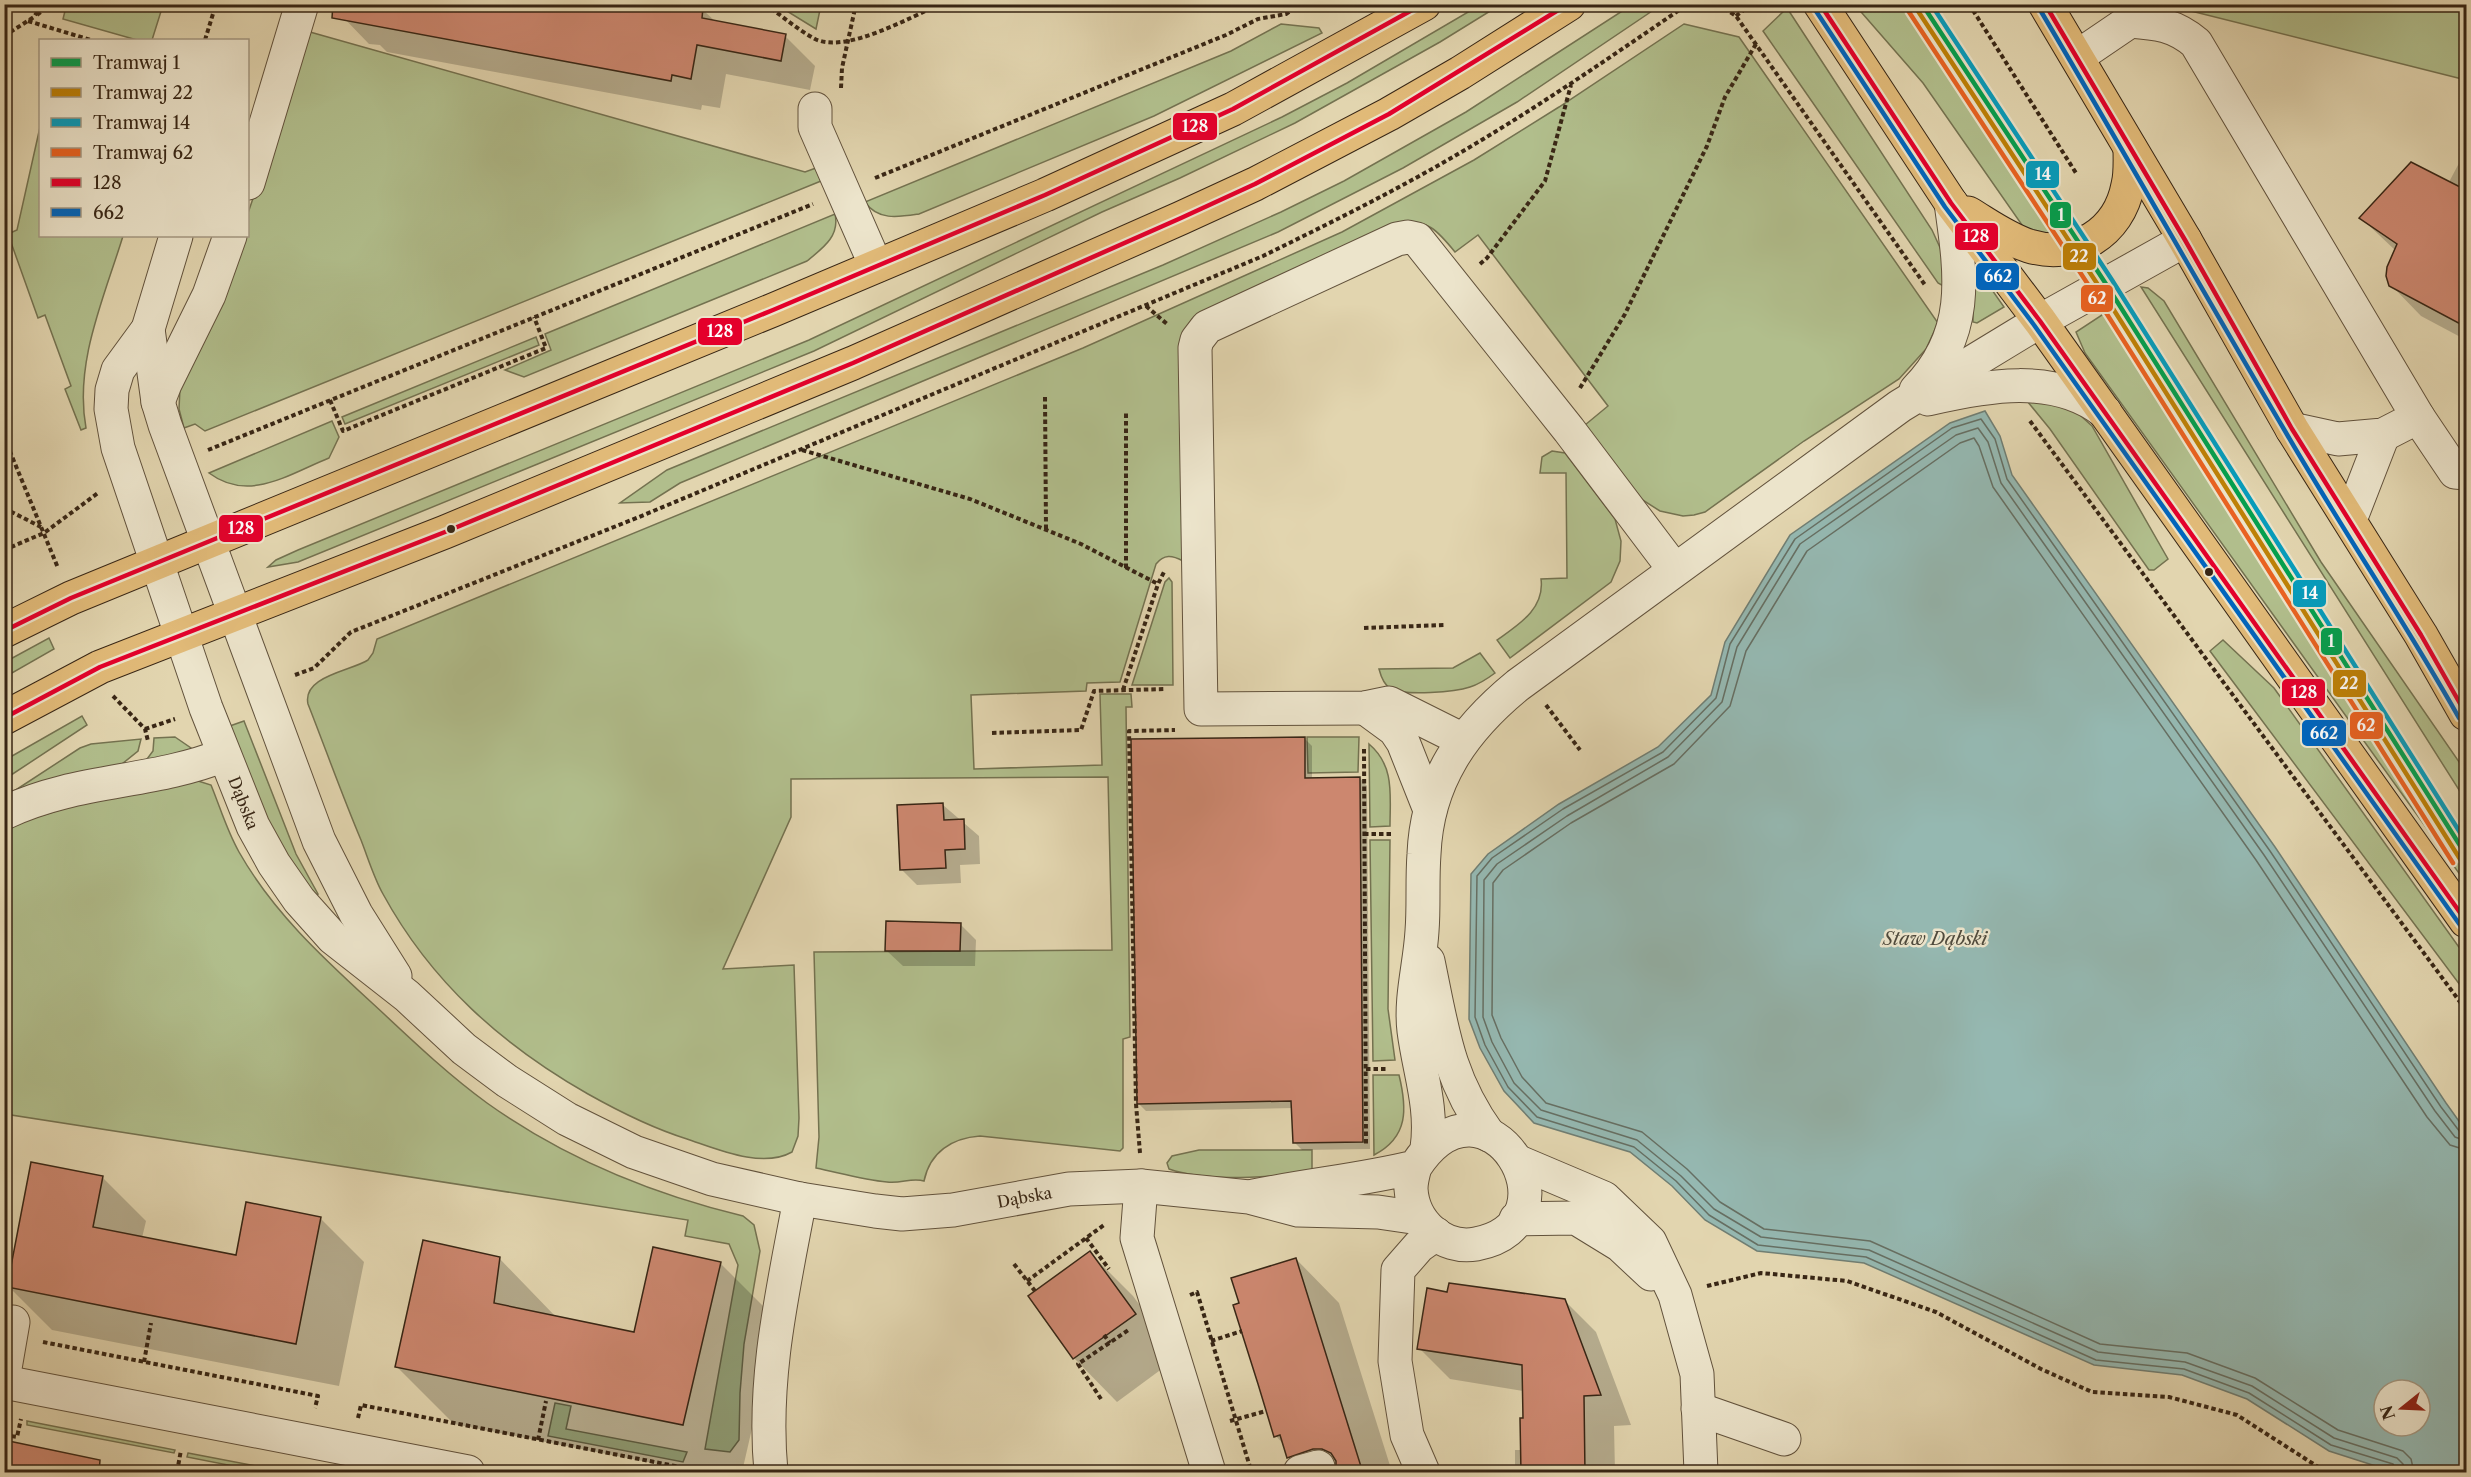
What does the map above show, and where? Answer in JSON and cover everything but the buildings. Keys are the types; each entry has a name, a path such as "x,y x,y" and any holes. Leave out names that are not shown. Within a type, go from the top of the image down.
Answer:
{"main road":[{"path":"4,631 71,598 876,266 1191,129 1284,83 1424,4"},
{"path":"4,718 100,667 235,616 854,363 1181,218 1306,159 1389,114 1469,68 1569,4"},
{"path":"1820,4 1951,203 2040,321 2466,921"},
{"path":"2045,4 2185,240 2292,429 2421,635 2466,714"},
{"path":"1951,203 2011,239 2029,246 2059,251 2081,246 2107,228 2123,203 2128,185 2130,148"}],"street":[{"path":"249,180 302,4"},
{"path":"2077,57 2132,13 2183,31 2196,43 2418,417 2455,472 2466,472"},
{"path":"815,109 815,127 876,266"},
{"path":"1900,406 1930,374 1954,326 1959,304 1960,269 1951,203"},
{"path":"148,329 176,237"},
{"path":"158,402 209,295 230,237"},
{"path":"1463,740 1389,703 1365,708 1201,709 1195,348 1201,332 1403,237 1417,239 1569,430 1674,569"},
{"path":"1423,1473 1407,1435 1395,1361 1398,1270 1419,1246 1428,1226 1411,1188 1421,1157 1429,1106 1413,1029 1414,989 1422,932 1424,852 1430,810 1444,774 1463,740 1477,721 1518,685 1900,406 2040,321 2185,240"},
{"name":"Dąbska","path":"148,329 158,402 319,841 356,914 407,996"},
{"name":"Dąbska","path":"148,329 118,370 112,390 111,409 118,448 224,755 253,826 273,864 299,900 333,938 407,996 485,1065 539,1103 591,1132 634,1152 712,1179 800,1199 902,1214 971,1208 1069,1189 1141,1186 1250,1197"},
{"path":"1900,406 1978,389 2030,386 2066,392 2105,412"},
{"path":"2292,429 2338,439 2383,435 2418,417"},
{"path":"2350,520 2383,435"},
{"path":"1365,708 1395,730 1403,742 1430,810"},
{"path":"4,813 63,790 193,768 224,755"},
{"path":"1250,1197 1298,1210 1378,1212 1428,1226 1446,1241 1467,1245 1490,1241 1508,1229 1516,1219 1526,1188 1519,1162 1508,1147 1489,1134 1470,1108 1457,1083 1422,932"},
{"path":"1250,1197 1314,1183 1377,1176 1421,1157 1445,1135 1467,1131 1489,1134"},
{"path":"1519,1162 1604,1198 1650,1242 1675,1295 1697,1374 1701,1473"},
{"path":"1141,1186 1137,1238 1209,1473"},
{"path":"771,1473 768,1429 772,1348 800,1199"},
{"path":"1516,1219 1576,1218 1620,1245 1675,1295"},
{"path":"4,1374 12,1329"},
{"path":"4,1382 468,1473"},
{"path":"1698,1410 1784,1439"}],"path":[{"path":"34,17 42,4"},
{"path":"4,36 51,4"},
{"path":"205,39 216,4"},
{"path":"765,4 815,39 830,43 848,42 941,4"},
{"path":"874,178 1226,35 1258,19 1286,14 1300,4"},
{"path":"287,678 314,668 351,632 801,449 1263,256 1446,161 1571,84 1688,4"},
{"path":"1718,4 1736,16 1930,293"},
{"path":"1736,16 1751,4"},
{"path":"1969,4 2076,173"},
{"path":"28,21 88,39"},
{"path":"1584,379 1625,314 1707,146 1725,97 1756,44"},
{"path":"1455,285 1487,258 1545,181 1571,84"},
{"path":"202,451 817,202"},
{"path":"330,400 344,431 546,348 534,318"},
{"path":"1045,397 1046,529"},
{"path":"1126,411 1126,567"},
{"path":"2024,416 2032,423 2217,677 2466,1010"},
{"path":"4,437 60,573"},
{"path":"801,449 935,487 1046,529 1158,584"},
{"path":"4,550 44,533 105,489"},
{"path":"4,508 41,526"},
{"path":"1123,690 1162,573 1169,569 1199,571"},
{"path":"1364,628 1444,625"},
{"path":"992,732 1081,730 1094,691 1168,689"},
{"path":"114,700 145,729 177,718"},
{"path":"1544,702 1580,750"},
{"path":"1138,1127 1129,731 1179,730"},
{"path":"1364,745 1366,1150"},
{"path":"1364,834 1395,834"},
{"path":"1027,1281 1111,1220"},
{"path":"1086,1238 1114,1275"},
{"path":"1014,1264 1035,1291"},
{"path":"1715,1284 1761,1273 1847,1281 1936,1311 2041,1369 2092,1392 2169,1397 2237,1415 2326,1473"},
{"path":"1101,1399 1078,1364 1158,1310"},
{"path":"144,1362 151,1323"},
{"path":"12,1329 144,1362 318,1396 308,1442"},
{"path":"1104,1335 1110,1343"},
{"path":"538,1440 546,1401"},
{"path":"352,1450 361,1405 706,1473"},
{"path":"4,1435 17,1437 22,1416"},
{"path":"177,1473 182,1448"}],"green space":[{"path":"73,4 163,5 152,39 133,39 63,19 65,11"},
{"path":"1633,4 1661,5 1517,102 1403,168 1278,232 680,483 650,502 620,503 667,470 1163,265 1344,181 1466,112"},
{"path":"777,5 821,5 816,29"},
{"path":"1480,5 1500,5 1440,42 1295,123 1102,212 814,351 298,562 268,567 276,560 298,550 809,340 1282,117 1347,83"},
{"path":"1855,5 1912,5 2064,238 2032,233 2022,225 1923,83"},
{"path":"2167,5 2466,5 2466,80"},
{"path":"1787,8 1932,230 1942,252 1947,288 1938,283 1763,31"},
{"path":"1281,24 1319,28 1322,33 1154,116 919,214 897,217 883,215 870,208 865,202 1231,51"},
{"path":"1684,24 1739,37 1938,323 1926,349 1899,379 1804,441 1705,512 1683,516 1660,511 1641,499 1585,425 1608,406 1478,235 1455,252 1437,232 1425,224 1399,223 1192,319 1183,333 1183,561 1168,556 1156,564 1120,682 1087,683 1086,691 971,695 974,769 1102,765 1100,694 1131,694 1132,707 1126,707 1130,1037 1123,1039 1123,1148 1120,1151 980,1136 960,1140 944,1148 931,1162 924,1181 878,1181 816,1168 819,1137 814,952 1112,950 1108,777 791,779 791,817 723,969 794,965 798,1136 792,1152 780,1157 767,1159 740,1156 674,1135 624,1113 556,1075 526,1054 471,1009 446,983 402,926 377,881 308,704 308,695 312,687 329,676 368,660 373,653 377,639 1083,348 1342,232 1474,160"},
{"path":"310,32 805,172 816,168 821,181 205,431 195,424 184,428 179,409 180,388 240,237 249,237 249,210"},
{"path":"39,131 39,237 123,237 87,355 83,404 86,428 81,430 65,389 71,386 45,315 38,318 8,234 17,230"},
{"path":"835,214 833,235 807,261 524,377 505,370 551,350 545,334"},
{"path":"1976,267 2004,307 1977,323 1973,322 1973,269"},
{"path":"2141,287 2148,288 2164,301 2321,562 2466,772 2466,801"},
{"path":"2111,309 2156,375 2282,573 2279,575 2466,873 2466,883 2085,353 2076,332"},
{"path":"536,337 539,345 345,424 342,417"},
{"path":"2023,396 2071,407 2092,426 2168,559 2154,570 2149,570 2050,429"},
{"path":"332,421 339,437 329,458 284,478 254,486 239,486 224,482 209,473"},
{"path":"1552,451 1565,453 1615,519 1621,541 1620,561 1611,582 1510,658 1497,640 1521,622 1534,608 1539,599 1541,579 1567,578 1566,473 1540,473 1542,457"},
{"path":"1169,578 1172,582 1173,685 1132,685 1165,582"},
{"path":"49,638 54,649 5,677 5,662"},
{"path":"2223,640 2274,688 2466,957 2466,993 2210,651"},
{"path":"1480,653 1495,673 1470,687 1453,690 1419,693 1398,691 1386,685 1379,669 1453,668"},
{"path":"82,716 87,725 5,779 5,760"},
{"path":"244,721 296,854 318,894 315,895 283,854 227,727"},
{"path":"175,737 191,748 189,752 144,763 153,751 154,738"},
{"path":"1307,737 1359,737 1358,772 1308,773"},
{"path":"141,739 138,751 117,768 5,797 80,748 91,744"},
{"path":"1369,744 1387,771 1390,792 1390,826 1370,827"},
{"path":"195,780 211,785 239,852 287,919 344,977 460,1082 516,1123 578,1157 675,1197 743,1216 754,1225 760,1251 744,1344 739,1440 730,1452 705,1449 738,1265 729,1244 685,1236 688,1220 5,1114 5,827 114,793"},
{"path":"1370,840 1390,840 1388,1009 1395,1060 1373,1061"},
{"path":"1373,1075 1399,1075 1404,1110 1403,1121 1394,1140 1374,1155"},
{"path":"1199,1150 1312,1150 1312,1173 1221,1177 1169,1169 1167,1163 1172,1156"},
{"path":"555,1403 571,1406 566,1429 687,1452 683,1462 548,1436"},
{"path":"27,1421 175,1450 174,1453 27,1425"},
{"path":"188,1453 288,1472 264,1472 187,1457"}],"water":[{"name":"Staw Dąbski","path":"1985,411 2000,436 2012,475 2275,847 2466,1131 2466,1472 2385,1469 2329,1451 2247,1399 2182,1375 2094,1365 1864,1263 1757,1251 1705,1220 1672,1186 1630,1152 1534,1123 1504,1091 1480,1048 1469,1019 1471,874 1488,854 1559,804 1658,747 1711,695 1725,642 1790,535 1950,423"}],"tram line":[{"name":"1","path":"1922,4 2106,284 2466,855"},
{"name":"14","path":"1931,4 2112,280 2466,842"},
{"name":"22","path":"1916,8 2100,288 2460,859"},
{"name":"62","path":"1909,12 2093,292 2453,863"}],"transit line":[{"name":"128","path":"4,631 71,598 773,310 1045,195 1233,109 1423,4"},
{"name":"128","path":"4,718 100,667 445,532 853,363 1181,218 1255,184 1389,114 1568,4"},
{"name":"128","path":"1820,4 1951,203 2040,321 2466,921"},
{"name":"128","path":"2045,4 2185,240 2292,429 2421,635 2466,714"},
{"name":"662","path":"1814,8 1945,207 2034,325 2460,925"},
{"name":"662","path":"2039,8 2306,467 2459,718"}]}
